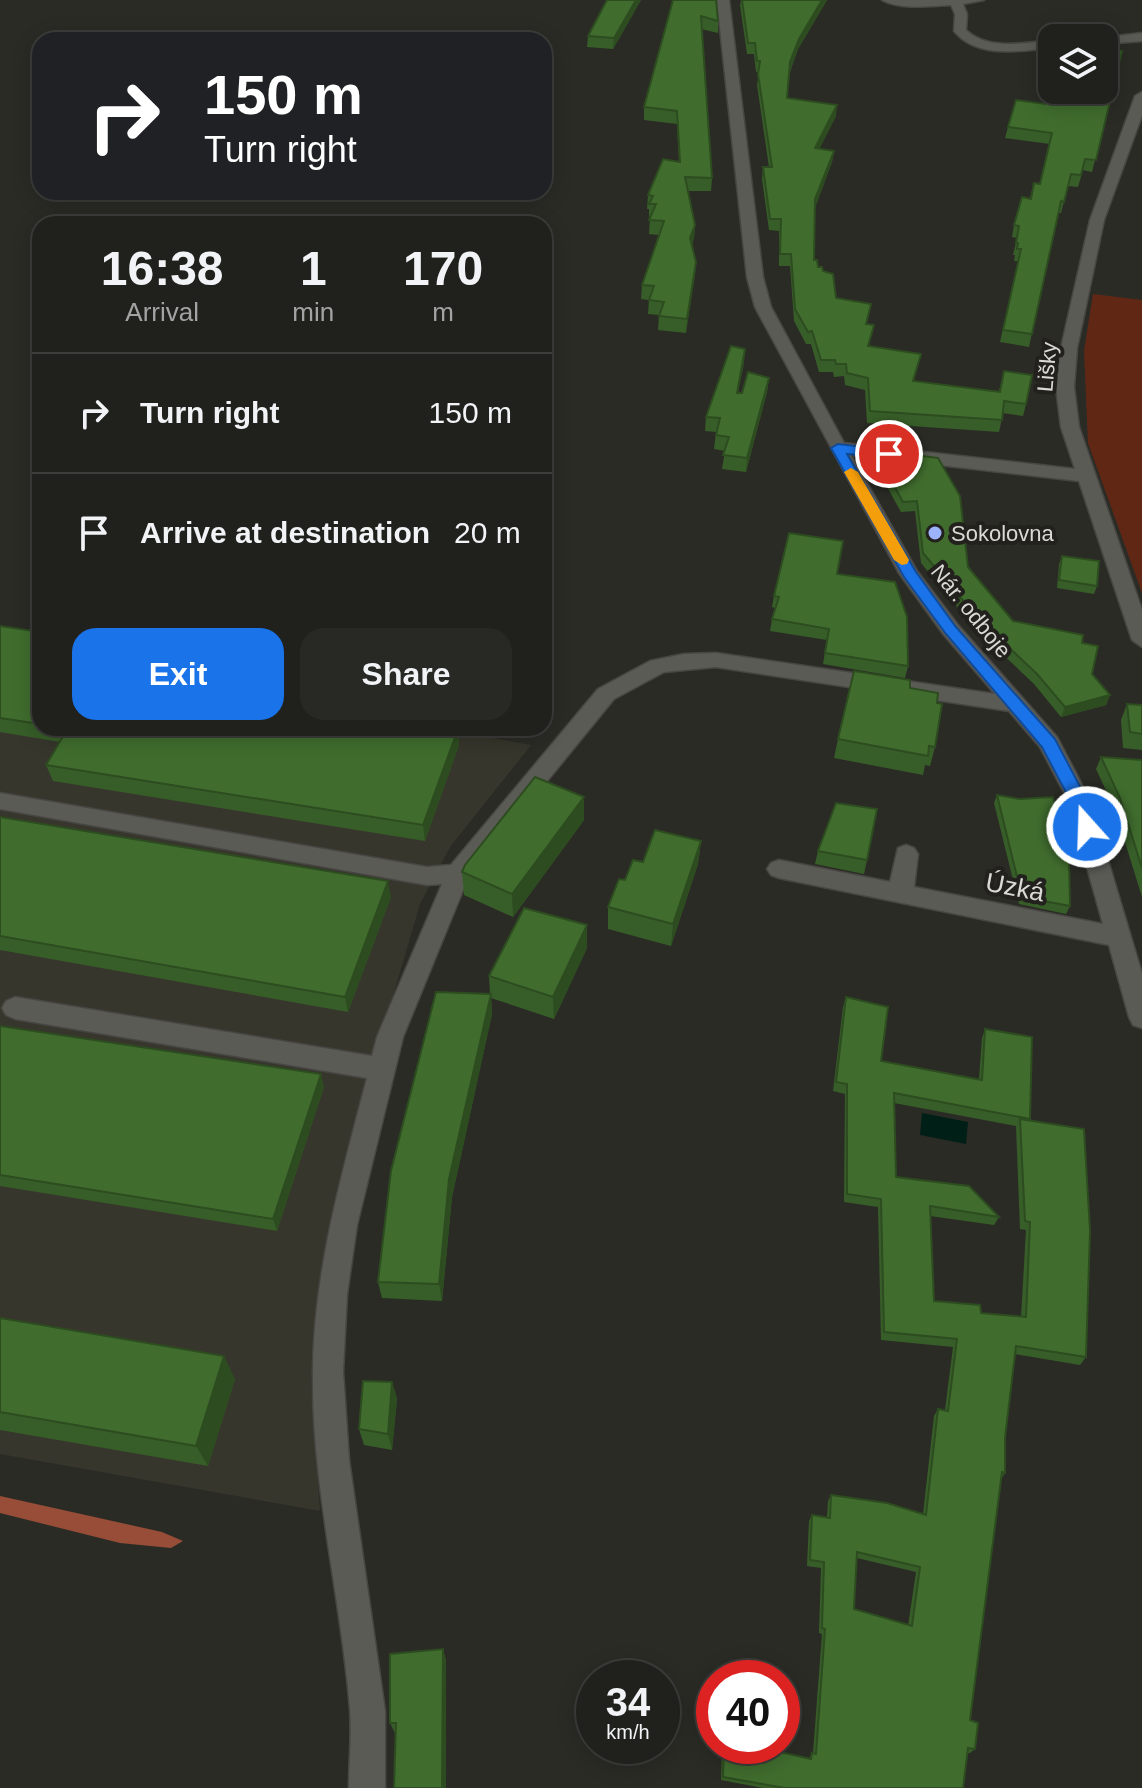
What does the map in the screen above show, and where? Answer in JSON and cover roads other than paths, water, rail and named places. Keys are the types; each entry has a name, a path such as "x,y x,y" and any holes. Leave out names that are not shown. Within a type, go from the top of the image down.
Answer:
{"street":[{"name":"Nár. odboje","path":"723,0 757,290 838,448 909,573 951,630 1049,743 1079,800 1142,1017"},
{"path":"888,0 976,0"},
{"path":"956,2 961,14 960,31 973,42 1008,46 1038,45"},
{"path":"1118,39 1142,37"},
{"name":"Lišky","path":"1142,96 1097,220 1066,366 1068,416 1142,640"},
{"path":"838,448 1086,476"},
{"path":"367,1788 368,1711 333,1460 328,1371 332,1294 343,1225 390,1037 458,874 606,694 632,676 656,665 684,659 716,660 1018,705"},
{"path":"0,801 427,876 458,874"},
{"path":"901,893 906,854"},
{"name":"Úzká","path":"779,869 1119,937"},
{"path":"15,1008 382,1069"}],"place":[{"name":"Sokolovna","path":"935,533"}]}
